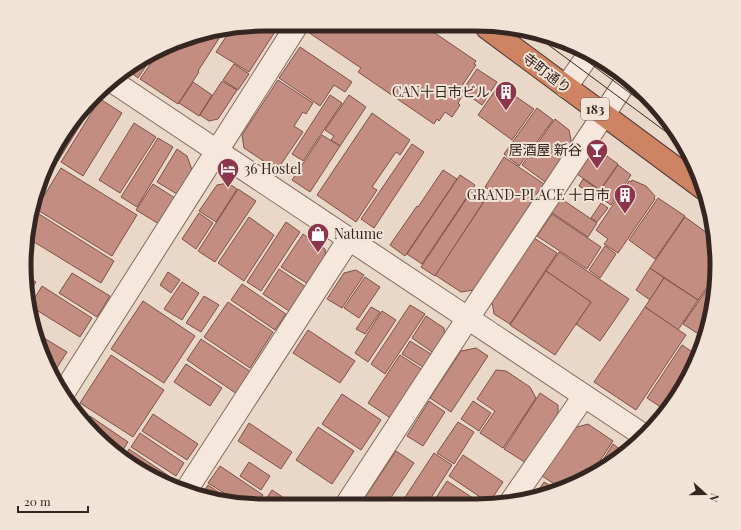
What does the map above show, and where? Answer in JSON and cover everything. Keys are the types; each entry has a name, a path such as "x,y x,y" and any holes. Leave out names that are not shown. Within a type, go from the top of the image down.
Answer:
{"highway":[{"name":"寺町通り","path":"492,32 695,182"}],"street":[{"path":"66,389 293,31"},
{"path":"566,87 586,58"},
{"path":"117,84 639,432"},
{"path":"350,499 468,318 624,84"},
{"path":"189,486 349,238"},
{"path":"515,496 584,396"}],"building":[{"path":"275,31 249,72 216,52 228,34"},
{"path":"432,31 476,61 474,64 476,65 457,93 462,96 458,103 460,105 452,117 445,112 439,121 437,119 434,124 358,72 361,68 308,32"},
{"path":"221,35 178,104 140,79 154,59 190,43"},
{"path":"300,47 352,82 345,92 334,85 320,106 279,78"},
{"path":"149,62 138,78 131,73"},
{"path":"234,64 249,74 238,90 223,80"},
{"path":"477,69 497,82 482,105 462,91"},
{"path":"278,80 313,103 306,114 303,112 294,126 303,132 277,170 244,148 242,135"},
{"path":"222,81 237,90 218,119 209,121 200,115"},
{"path":"193,82 212,95 199,116 179,103"},
{"name":"CAN十日市ビル","path":"499,85 534,109 512,140 478,115"},
{"path":"330,95 342,103 303,161 292,154"},
{"path":"349,95 366,107 340,146 331,140 334,136 325,130"},
{"path":"101,99 122,113 83,176 61,162"},
{"path":"537,108 553,120 519,166 504,154"},
{"path":"89,111 58,161 56,160 70,135"},
{"path":"372,113 410,140 400,155 396,152 372,187 377,190 356,222 317,195"},
{"path":"555,119 569,130 572,145 545,182 522,165"},
{"path":"134,123 156,137 120,193 99,180"},
{"path":"322,135 340,146 310,192 292,180"},
{"path":"158,138 173,147 137,207 121,197"},
{"path":"412,144 424,152 374,228 361,219"},
{"path":"177,149 187,156 192,170 177,194 157,182"},
{"path":"601,152 618,164 600,190 577,174 591,154"},
{"path":"504,157 544,184 474,290 461,292 435,275 491,191 485,187"},
{"path":"618,165 631,175 611,205 597,195"},
{"path":"61,168 137,215 112,256 37,210 39,204"},
{"path":"443,170 457,179 405,256 390,245"},
{"path":"460,175 475,185 422,264 407,254"},
{"path":"583,179 599,190 595,196 579,186"},
{"name":"GRAND-PLACE 十日市","path":"632,180 646,186 655,196 655,199 618,253 604,244 608,239 596,230 629,181 631,182"},
{"path":"228,183 237,189 216,222 199,211 217,185"},
{"path":"153,184 175,198 159,224 136,210"},
{"path":"238,189 256,201 215,262 198,251"},
{"path":"473,189 486,198 435,276 421,267"},
{"path":"560,198 597,223 588,237 551,212"},
{"path":"658,198 685,216 655,259 629,240"},
{"path":"601,203 608,208 597,222 591,218"},
{"path":"199,213 213,223 196,249 182,239"},
{"path":"39,214 114,261 101,283 33,241 35,222"},
{"path":"552,214 601,247 587,269 537,236"},
{"path":"249,217 274,235 244,281 218,263"},
{"path":"685,217 708,234 710,265 709,285 698,300 650,268"},
{"path":"286,222 300,232 261,291 247,282"},
{"path":"303,234 325,249 326,257 308,284 281,267"},
{"path":"534,238 557,253 510,324 494,314 492,301"},
{"path":"605,246 616,254 600,278 589,270"},
{"path":"559,252 629,299 600,341 576,324 591,302 546,271"},
{"path":"650,268 664,278 650,300 636,290"},
{"path":"279,269 306,287 289,311 263,294"},
{"path":"356,270 364,275 342,308 327,299 344,273"},
{"path":"546,271 591,302 555,355 510,325"},
{"path":"168,272 180,280 171,293 160,285"},
{"path":"72,273 110,296 97,317 59,293"},
{"path":"365,277 380,287 359,318 344,308"},
{"path":"664,278 698,300 678,330 645,307"},
{"path":"32,280 36,282 32,287"},
{"path":"182,282 199,293 182,320 164,309"},
{"path":"242,284 286,314 275,330 231,300"},
{"path":"42,286 92,318 80,337 35,309 34,300"},
{"path":"709,287 706,311 700,335 683,324"},
{"path":"204,296 219,305 201,332 186,323"},
{"path":"143,301 195,336 164,383 111,349"},
{"path":"228,302 273,332 250,368 204,337"},
{"path":"410,305 425,314 385,374 371,364"},
{"path":"371,307 380,312 365,334 356,329"},
{"path":"645,307 686,335 636,410 594,382"},
{"path":"382,311 396,320 368,362 355,353"},
{"path":"426,316 444,328 445,339 435,354 412,338"},
{"path":"308,330 355,361 340,383 293,353"},
{"path":"42,337 67,352 56,370"},
{"path":"201,339 251,372 237,394 187,360"},
{"path":"410,341 431,354 423,367 402,354"},
{"path":"682,345 693,352 679,382 661,408 647,398"},
{"path":"476,348 488,356 451,412 430,398 461,351"},
{"path":"111,355 164,390 133,437 80,403"},
{"path":"400,355 423,370 392,419 368,403"},
{"path":"186,364 222,388 210,406 174,382"},
{"path":"496,370 506,371 530,387 536,398 503,448 480,433 495,411 477,399"},
{"path":"540,393 558,405 558,414 526,463 504,449"},
{"path":"342,394 381,420 361,450 322,424"},
{"path":"429,401 445,412 423,446 407,436"},
{"path":"473,401 491,413 479,431 461,419"},
{"path":"153,414 198,444 187,460 142,431"},
{"path":"90,416 128,442 123,451 111,441 88,418"},
{"path":"458,422 474,432 454,464 437,453"},
{"path":"249,423 292,452 281,469 238,441"},
{"path":"588,424 613,441 597,466 556,485 542,476 574,428"},
{"path":"318,427 354,451 332,484 296,460"},
{"path":"140,433 184,463 176,476 131,447"},
{"path":"613,444 620,449 606,460 601,463"},
{"path":"129,449 172,478 171,479 148,468 126,454"},
{"path":"396,451 414,463 390,499 364,499"},
{"path":"434,453 452,465 430,499 404,499"},
{"path":"463,455 503,482 492,498 482,499 449,476"},
{"path":"249,462 270,476 261,490 240,476"},
{"path":"220,466 263,495 260,499 229,496 208,483"},
{"path":"447,481 474,499 435,499"},
{"path":"544,482 552,487 551,487 538,491"},
{"path":"208,485 224,496 219,495 204,491"},
{"path":"272,490 286,499 266,499"}],"tram line":[{"path":"543,41 672,136"},
{"path":"579,55 646,105"}],"place":[{"name":"CAN十日市ビル","path":"506,112"},
{"name":"居酒屋 新谷","path":"597,170"},
{"name":"36 Hostel","path":"228,188"},
{"name":"GRAND-PLACE 十日市","path":"625,214"},
{"name":"Natume","path":"318,254"}]}
